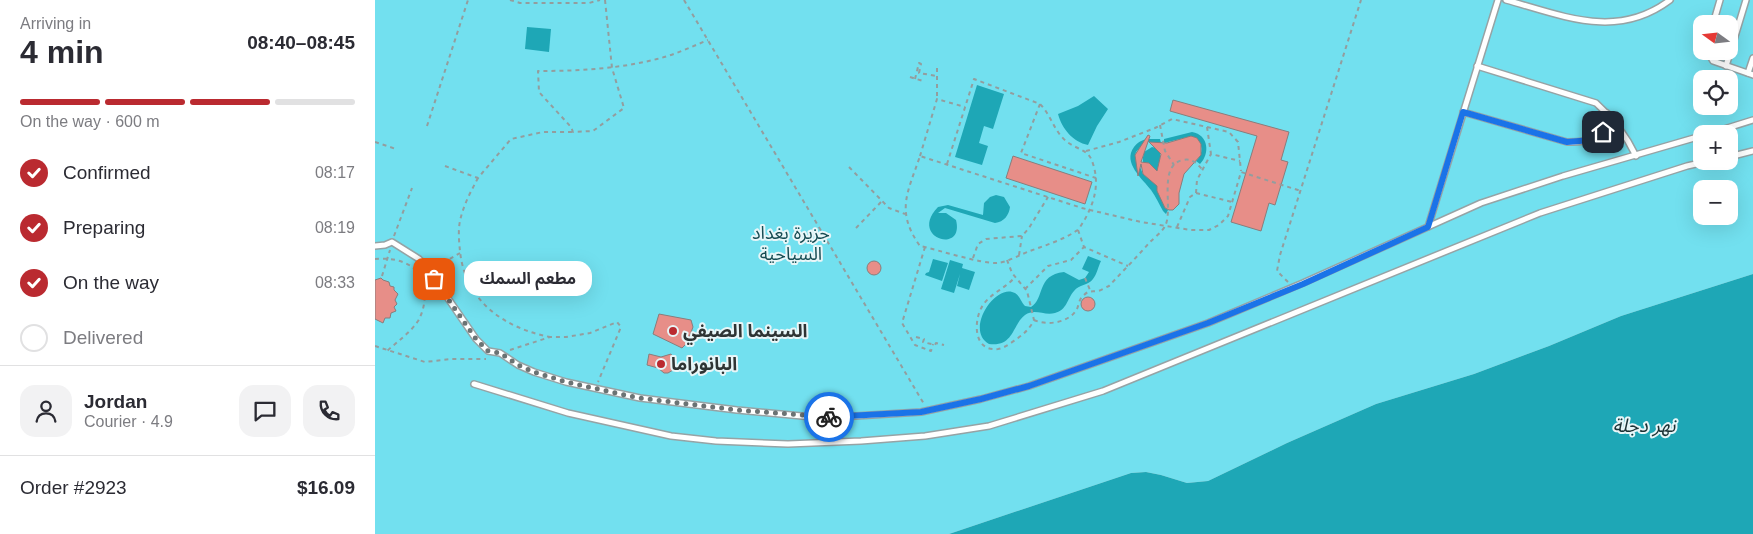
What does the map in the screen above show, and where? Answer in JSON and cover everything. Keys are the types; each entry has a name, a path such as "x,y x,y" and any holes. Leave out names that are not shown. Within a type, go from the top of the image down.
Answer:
{"lane":[{"path":"1428,227 1498,0"},
{"path":"1506,0 1582,22 1621,22 1657,10 1670,0"},
{"path":"1716,15 1720,0"},
{"path":"1726,66 1746,0"},
{"path":"1712,60 1751,74 1753,58"},
{"path":"1477,66 1596,103 1607,113 1628,140 1636,156"},
{"path":"1463,112 1567,142 1592,140 1603,132 1607,113"},
{"path":"1737,125 1753,120"},
{"path":"375,246 391,242 419,259 476,339 488,351 500,353 518,365 566,382 639,398 823,418 928,410 981,399 1029,386 1208,323 1481,203 1693,138"},
{"path":"1738,155 1753,151"},
{"path":"474,384 568,413 671,436 716,441 788,444 861,442 925,436 989,426 1103,391 1541,213 1693,165"}],"path":[{"path":"427,126 468,0"},
{"path":"510,0 520,3 589,3 600,0"},
{"path":"595,388 621,327 617,322 590,333 566,337 550,337 531,333 507,323 483,304 461,267 459,222 478,178 511,139 543,132 593,131 624,108 612,68 605,0"},
{"path":"684,0 928,410"},
{"path":"1293,287 1277,271 1361,0"},
{"path":"573,132 571,127 539,92 538,72 571,72 612,68 658,59 708,40"},
{"path":"915,79 919,63 921,64 919,73 937,76"},
{"path":"937,68 937,99 906,201 905,214 908,226 920,246 999,263 1078,230 1090,210 1097,191 1092,159 1086,151 1065,141 1057,131 1046,110 1040,104 974,79 947,164"},
{"path":"910,77 923,81"},
{"path":"937,99 965,107"},
{"path":"1040,104 1021,153 1096,178"},
{"path":"920,156 1090,210 1141,222 1191,230 1209,230 1219,225 1228,216 1241,172 1238,142 1229,132 1172,120 1119,142 1086,151"},
{"path":"1160,125 1165,151 1174,165"},
{"path":"1177,228 1190,197 1196,192 1197,180 1211,154 1207,127"},
{"path":"375,142 395,149"},
{"path":"1211,154 1241,161"},
{"path":"1007,260 1011,273 1025,288 1034,320 1049,324 1072,315 1084,294 1091,290 1098,291 1109,286 1165,226 1169,206 1167,198 1168,180 1170,170 1174,165 1178,161 1192,160 1202,169"},
{"path":"445,166 478,178"},
{"path":"849,167 889,208 905,214"},
{"path":"1241,172 1301,190"},
{"path":"382,276 389,258 391,242 412,188"},
{"path":"1196,192 1232,202"},
{"path":"1019,255 1022,236 1048,197"},
{"path":"856,228 882,201"},
{"path":"1078,230 1084,247 1128,266"},
{"path":"972,258 978,244 986,239 1022,236"},
{"path":"925,247 902,323 915,345 931,351 933,344"},
{"path":"1025,288 1048,266 1071,260 1084,247"},
{"path":"429,271 460,253"},
{"path":"375,259 389,258 409,265 420,278 425,294 422,313 418,321 411,330 387,351"},
{"path":"1015,277 1008,286 990,297 981,310 976,332 980,342 987,347 995,349 1004,347 1025,332 1034,320"},
{"path":"1085,278 1091,290"},
{"path":"500,353 550,337"},
{"path":"919,337 923,342 943,345"},
{"path":"375,346 425,362 451,359 487,359"}],"green space":[{"name":"جزيرة بغداد السياحية","path":"375,0 1753,0 1753,274 1621,316 1474,374 1376,404 1287,443 1208,481 1187,483 1146,472 1131,473 949,534 375,534"}],"water":[{"path":"527,27 551,29 549,52 525,49"},
{"path":"977,85 1004,94 993,129 984,126 979,143 988,146 982,165 955,157"},
{"path":"1094,96 1108,109 1088,145 1078,141 1069,134 1062,125 1058,114 1078,106"},
{"path":"1192,132 1202,137 1206,145 1205,155 1200,164 1196,161 1201,152 1201,146 1195,137 1164,143 1164,139"},
{"path":"1147,139 1160,139 1161,143 1148,142 1142,145 1135,156 1143,174 1158,186 1165,208 1168,210 1166,214 1151,190 1135,170 1130,159 1134,147"},
{"path":"1152,147 1156,148 1160,153 1160,175 1146,166 1143,161 1144,152"},
{"path":"996,195 1004,197 1010,207 1009,213 1001,221 995,223 945,208 938,213 946,213 956,220 957,231 953,237 939,238 933,234 929,227 931,218 938,207 948,205 983,215 984,203 990,197"},
{"path":"1088,256 1101,261 1096,275 1091,281 1076,289 1059,312 1051,314 1032,312 1025,315 1008,339 997,344 989,344 982,337 980,329 981,319 985,309 999,294 1007,291 1015,293 1025,306 1031,307 1038,299 1045,282 1055,274 1064,272 1079,280 1085,278 1089,272 1082,269"},
{"path":"933,259 948,263 942,281 925,275 929,272"},
{"path":"950,260 963,264 962,268 975,272 969,290 957,286 960,274 954,293 941,289"},
{"name":"نهر دجلة","path":"1753,274 1753,534 949,534 1131,473 1146,472 1187,483 1208,481 1287,443 1376,404 1474,374 1621,316"}],"building":[{"path":"1173,100 1289,132 1281,160 1288,162 1275,205 1269,203 1261,231 1231,222 1257,136 1170,111"},
{"path":"1148,135 1150,136 1141,162 1149,163 1157,171 1161,154 1149,142 1167,143 1191,136 1197,138 1201,144 1201,155 1184,174 1179,193 1179,204 1173,210 1165,208 1157,191 1157,186 1143,174 1141,164 1138,176 1135,155"},
{"path":"1013,156 1092,182 1085,204 1006,178"},
{"path":"874,261 879,263 881,268 879,273 874,275 869,273 867,268 869,263"},
{"path":"381,278 389,282 390,286 394,287 398,294 395,300 397,304 394,307 396,311 391,313 390,318 385,318 383,323 375,319 375,280"},
{"path":"1088,297 1093,299 1095,304 1093,309 1088,311 1083,309 1081,304 1083,299"},
{"name":"السينما الصيفي","path":"659,314 691,320 693,327 687,343 682,348 653,334"},
{"name":"البانوراما","path":"649,354 661,357 671,354 676,363 673,370 664,373 658,368 647,365"}],"way so far":[{"path":"434,279 476,339 488,351 500,353 518,365 534,372 566,382 639,398 737,410 829,417"}],"place":[{"name":"مطعم السمك","path":"434,279"},
{"name":"السينما الصيفي","path":"673,331"},
{"name":"البانوراما","path":"661,364"}],"route":[{"path":"829,417 921,412 1029,386 1208,323 1303,284 1428,227 1463,112 1567,142 1592,140 1603,132"}]}
